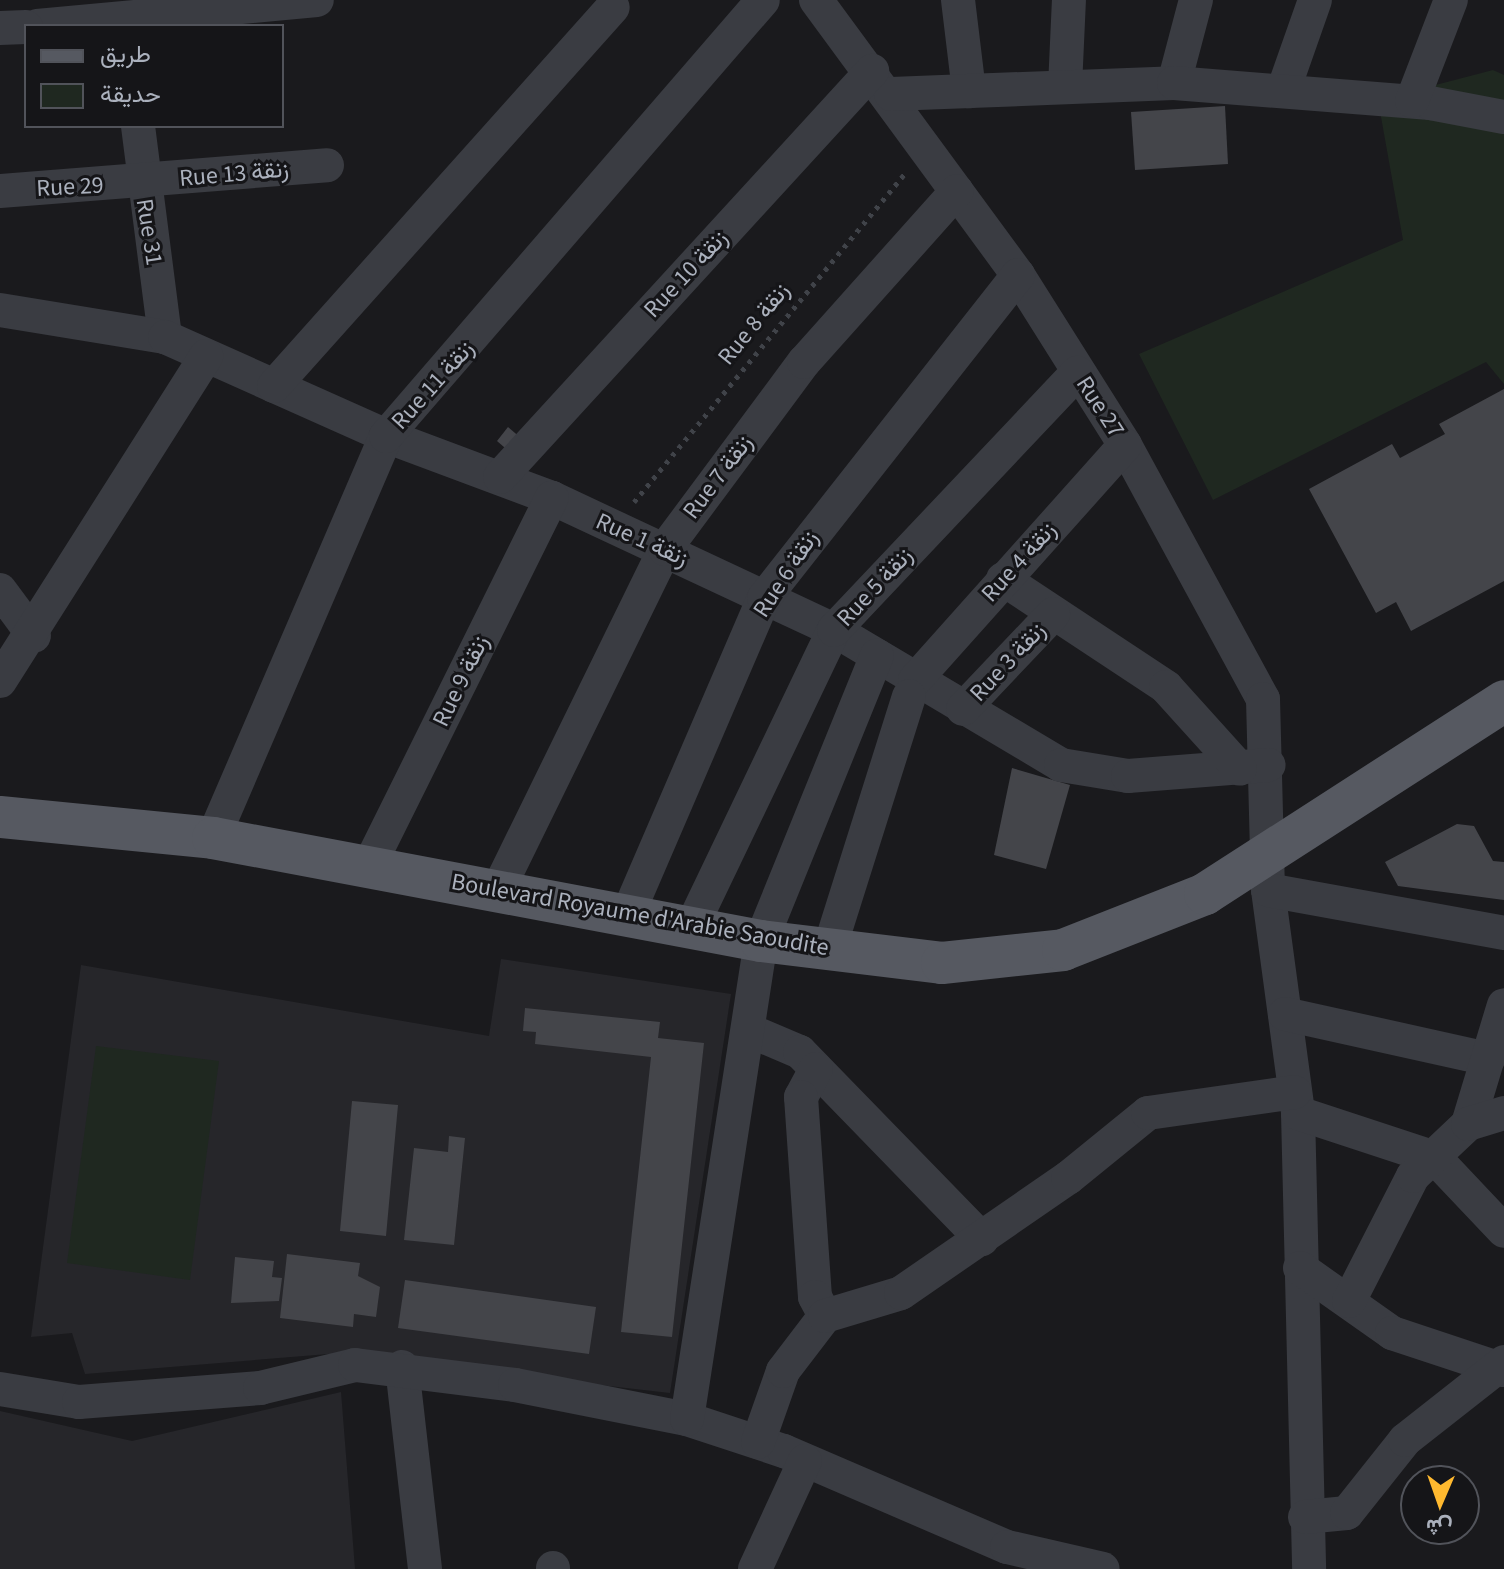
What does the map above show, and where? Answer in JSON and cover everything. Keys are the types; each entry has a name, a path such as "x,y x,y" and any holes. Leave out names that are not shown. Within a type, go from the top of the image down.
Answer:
{"main road":[{"name":"Boulevard Royaume d'Arabie Saoudite","path":"0,817 213,838 370,864 761,941 942,963 1063,950 1205,894 1267,875 1504,701"}],"street":[{"path":"54,24 317,0"},
{"name":"Rue 11 زنقة","path":"213,838 386,436 763,0"},
{"name":"Rue 27","path":"816,0 882,82 1018,275 1125,445 1250,663 1263,699 1255,767 1297,1103 1305,1517 1309,1569"},
{"path":"958,0 969,91"},
{"path":"1065,87 1069,0"},
{"path":"1174,83 1196,0"},
{"path":"1283,91 1315,0"},
{"path":"1412,101 1451,0"},
{"path":"274,386 613,7"},
{"path":"0,28 24,27"},
{"path":"882,82 969,91 1174,83 1412,101 1504,117"},
{"name":"Rue 10 زنقة","path":"500,477 882,82"},
{"name":"Rue 31","path":"138,128 141,182 165,337"},
{"name":"Rue 13 زنقة","path":"141,182 327,165"},
{"name":"Rue 29","path":"0,191 141,182"},
{"name":"Rue 7 زنقة","path":"498,890 665,549 804,362 957,191"},
{"name":"Rue 6 زنقة","path":"627,916 764,598 1018,275"},
{"name":"Rue 1 زنقة","path":"0,310 165,337 386,436 552,498 834,630 877,656 912,688 963,709 1061,765 1094,773 1255,767"},
{"path":"0,681 34,636 206,356"},
{"name":"Rue 5 زنقة","path":"691,928 834,630 1077,373"},
{"name":"Rue 4 زنقة","path":"829,950 912,688 1003,579 1125,445"},
{"name":"Rue 9 زنقة","path":"370,864 552,498"},
{"path":"1003,579 1166,687 1255,767"},
{"path":"0,590 34,636"},
{"name":"Rue 3 زنقة","path":"963,709 1053,614"},
{"path":"687,1419 761,941 877,656"},
{"path":"1267,875 1504,933"},
{"path":"1349,1301 1387,1215 1468,1124 1504,1005"},
{"path":"1285,1014 1488,1059"},
{"path":"748,1030 800,1052 982,1239"},
{"path":"816,1069 801,1097 815,1297 825,1316"},
{"path":"758,1442 783,1371 825,1316 901,1293 982,1239 1148,1113 1297,1103 1435,1158 1504,1231"},
{"path":"1468,1124 1504,1113"},
{"path":"1300,1268 1427,1351 1500,1367"},
{"path":"0,1389 79,1402 260,1388 355,1365 402,1367 687,1419 758,1442 1007,1547 1103,1569"},
{"path":"402,1367 425,1569"},
{"path":"1305,1517 1347,1513 1405,1440 1500,1367"},
{"path":"755,1569 805,1461"}],"path":[{"name":"Rue 8 زنقة","path":"613,527 926,148"}],"shaded area":[{"path":"501,959 731,994 670,1393 328,1354 85,1374 72,1333 31,1337 81,965 489,1036"},
{"path":"341,1392 355,1569 0,1569 0,1411 132,1441"}],"green space":[{"path":"1493,70 1504,75 1504,384 1486,362 1213,500 1139,354 1403,240 1378,100"},
{"path":"96,1046 219,1061 190,1280 67,1263"}],"building":[{"path":"1225,106 1228,164 1135,170 1131,112"},
{"path":"1504,389 1504,581 1411,631 1396,602 1376,613 1309,489 1392,444 1400,458 1445,434 1439,424"},
{"path":"508,427 522,439 511,453 497,441"},
{"path":"1012,768 1070,785 1046,869 994,855"},
{"path":"1457,824 1474,826 1493,861 1504,862 1504,900 1398,886 1385,862"},
{"path":"525,1008 660,1022 658,1038 704,1043 672,1337 621,1332 651,1057 535,1044 536,1032 523,1031"},
{"path":"352,1101 398,1105 386,1236 340,1231"},
{"path":"449,1136 465,1138 454,1245 404,1240 414,1148 448,1152"},
{"path":"287,1254 360,1263 358,1276 380,1287 376,1317 354,1314 353,1327 280,1318"},
{"path":"235,1257 274,1261 272,1277 282,1278 279,1301 231,1303"},
{"path":"405,1280 596,1307 589,1354 398,1328"}]}
